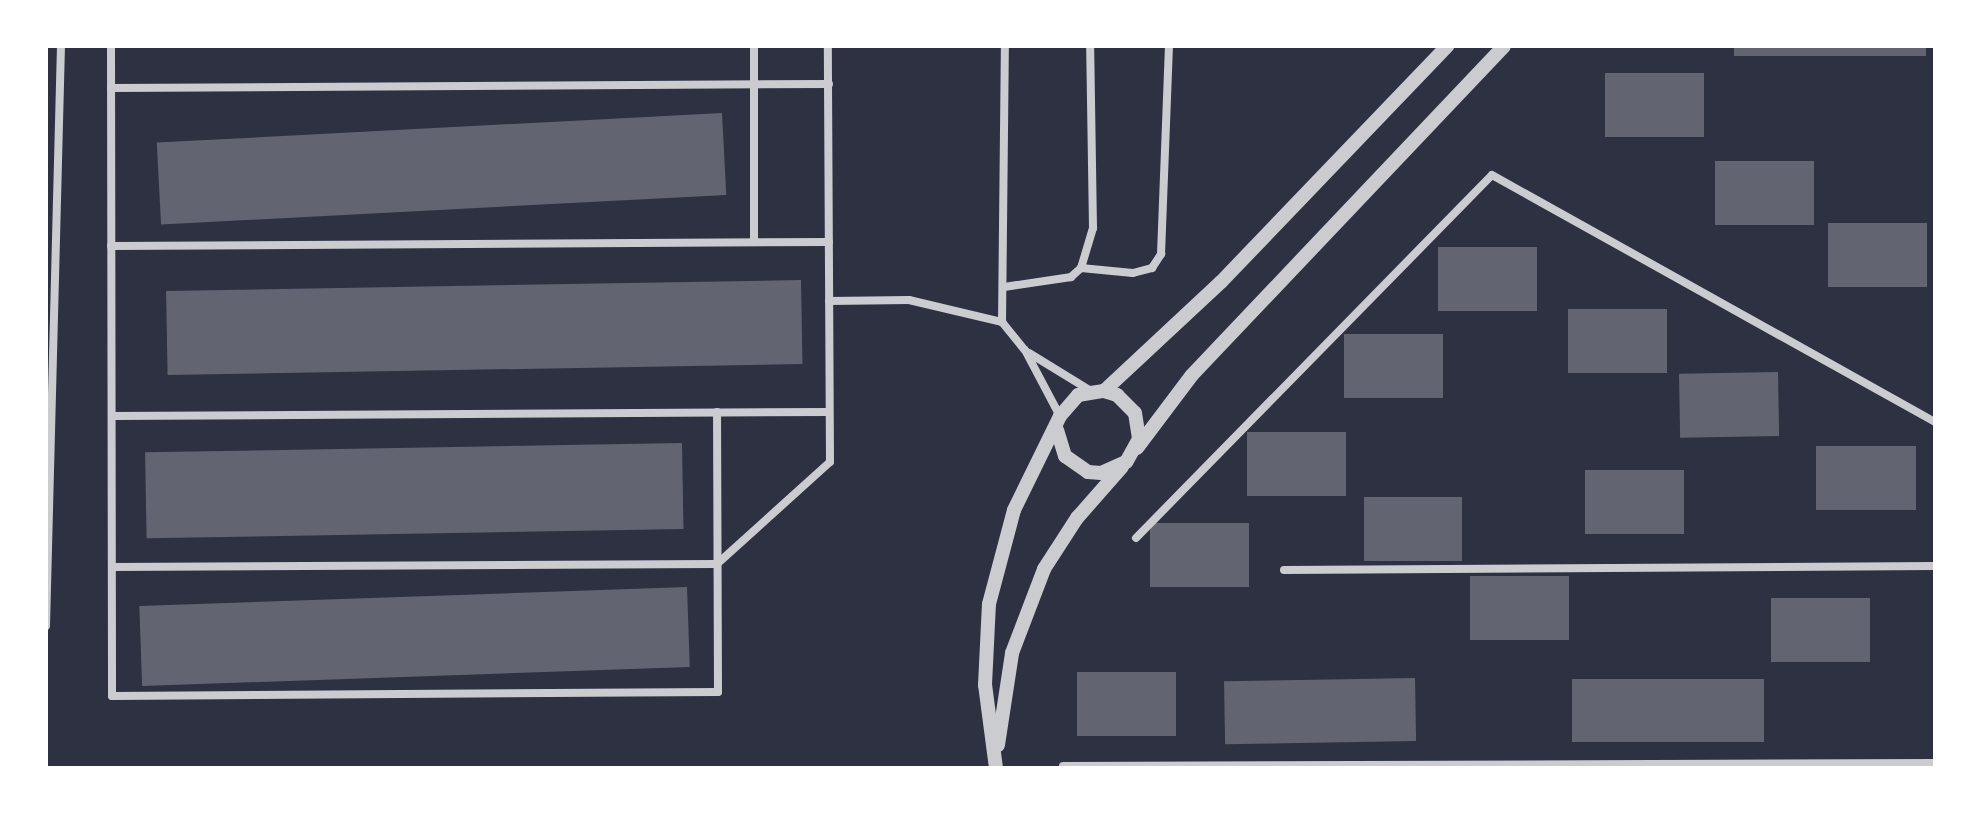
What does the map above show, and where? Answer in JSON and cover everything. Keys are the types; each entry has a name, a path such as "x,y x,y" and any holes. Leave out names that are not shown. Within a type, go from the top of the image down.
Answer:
{"street":[{"path":"46,626 61,46"},
{"path":"111,46 112,696 718,692 717,412"},
{"path":"754,46 754,242"},
{"path":"112,567 717,564 830,462 828,46"},
{"path":"1002,322 1005,46"},
{"path":"1004,287 1071,277 1081,268 1093,228 1090,46"},
{"path":"1081,268 1133,273 1152,268 1161,254 1169,46"},
{"path":"996,764 985,685 989,604 1014,510 1059,423 1078,395 1097,391 1221,282 1447,46"},
{"path":"996,764 1012,653 1044,569 1077,518 1130,457 1192,375 1504,46"},
{"path":"111,88 829,84"},
{"path":"1136,538 1492,175 1935,422"},
{"path":"111,246 829,242"},
{"path":"829,301 909,300 1002,322 1025,350 1059,423 1065,456 1088,472 1115,469 1130,457 1139,439 1135,413 1128,403 1097,391 1025,350"},
{"path":"112,416 829,412"},
{"path":"1284,570 1935,566"},
{"path":"1063,766 1935,763"}],"building":[{"path":"1734,46 1926,46 1926,56 1734,56"},
{"path":"1605,73 1704,73 1704,137 1605,137"},
{"path":"722,113 726,195 161,225 157,143"},
{"path":"1715,161 1814,161 1814,225 1715,225"},
{"path":"1828,223 1927,223 1927,287 1828,287"},
{"path":"1438,247 1537,247 1537,311 1438,311"},
{"path":"801,280 802,364 168,375 166,291"},
{"path":"1568,309 1667,309 1667,373 1568,373"},
{"path":"1344,334 1443,334 1443,398 1344,398"},
{"path":"1778,372 1779,436 1680,438 1679,374"},
{"path":"1247,432 1346,432 1346,496 1247,496"},
{"path":"682,443 684,529 147,538 145,452"},
{"path":"1816,446 1916,446 1916,510 1816,510"},
{"path":"1585,470 1684,470 1684,534 1585,534"},
{"path":"1364,497 1462,497 1462,561 1364,561"},
{"path":"1150,523 1249,523 1249,587 1150,587"},
{"path":"1470,576 1569,576 1569,640 1470,640"},
{"path":"687,587 690,667 142,686 139,606"},
{"path":"1771,598 1870,598 1870,662 1771,662"},
{"path":"1077,672 1176,672 1176,736 1077,736"},
{"path":"1415,678 1416,741 1225,744 1224,681"},
{"path":"1572,679 1764,679 1764,742 1572,742"}]}
